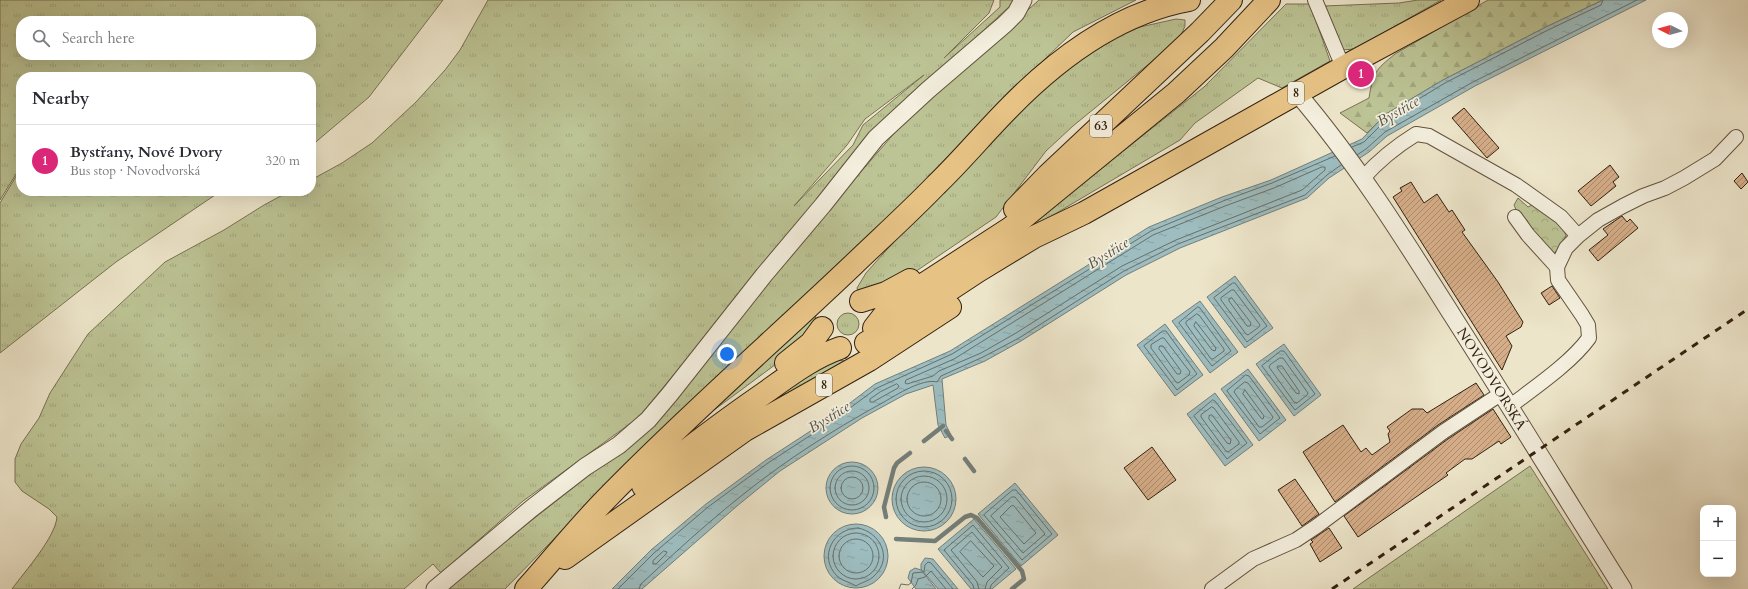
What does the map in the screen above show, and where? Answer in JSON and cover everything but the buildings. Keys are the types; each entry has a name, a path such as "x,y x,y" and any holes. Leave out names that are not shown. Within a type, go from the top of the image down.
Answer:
{"main road":[{"name":"8","path":"530,589 565,552 596,509 629,475 936,185 1036,82 1092,39 1121,22 1166,5 1189,0"},
{"name":"63","path":"854,299 886,293 1007,223 1231,0"},
{"name":"63","path":"870,335 888,310 901,299 1007,223 1176,93 1270,0"},
{"name":"8","path":"526,589 565,552 740,433 902,340 1084,213 1343,67 1468,0"},
{"path":"854,299 852,284 860,273 911,217 936,185"},
{"path":"870,335 873,314 869,308 854,299 838,300 829,306 824,316 822,328 825,337 829,342 840,348 856,349 870,335 893,327 978,271 1028,241 1084,213"},
{"path":"565,552 668,454 733,402 803,350 822,328"},
{"path":"565,552 638,490 709,433 813,360 840,348"}],"street":[{"path":"434,589 532,508 585,467 619,445 648,420 764,275 823,206 876,138 928,90 1005,24 1016,13 1023,0"},
{"path":"1315,0 1343,67"},
{"name":"NOVODVORSKÁ","path":"1297,93 1334,138 1402,236 1623,589"},
{"path":"1360,174 1383,156 1416,134 1429,136 1516,185 1561,218 1578,236"},
{"path":"1212,589 1253,559 1296,540 1317,526 1443,432 1505,400 1560,366 1584,345 1589,338 1588,326 1558,280 1557,267 1566,248 1598,220 1643,196 1665,188 1715,159 1736,137"},
{"path":"1515,217 1528,235 1557,267"}],"green space":[{"path":"0,0 443,0 369,97 316,142 316,72 16,72 16,174 0,200"},
{"path":"488,0 994,0 989,13 944,58 1000,7 1000,0 1013,0 1012,4 874,132 638,418 523,501 441,573 433,564 404,589 12,589 51,535 57,517 49,509 22,491 15,482 15,459 21,444 39,418 50,393 88,334 165,262 224,230 281,196 316,196 316,177 342,163 372,143 416,102 445,70 460,50","holes":["924,75 863,125 853,145 794,206 847,145 865,119"]},
{"path":"1039,0 1136,0 1073,32 1021,82 875,237 586,506 505,589 444,589 638,437 787,257 911,114"},
{"path":"1418,0 1441,0 1355,49 1341,50 1324,6 1399,3"},
{"path":"1488,0 1603,0 1546,27 1443,80 1386,114 1367,133 1340,113 1369,98 1376,73 1383,64 1395,54"},
{"path":"1286,4 1310,4 1330,61 1282,88 1258,78 1195,123 1180,140 977,260 1074,190 1204,87"},
{"path":"1176,19 1185,20 1185,26 1182,33 1161,54 1073,126 1046,151 996,217 909,276 858,291 857,288 866,273 1014,113 1078,61 1107,41 1140,27"},
{"path":"16,176 16,196 214,196 116,262 0,353 0,203"},
{"path":"1518,198 1528,207 1536,203 1558,220 1566,235 1562,245 1551,256 1519,217 1514,205"},
{"path":"818,305 815,320 799,347 702,419"},
{"path":"848,313 856,316 859,324 856,332 848,335 840,332 837,324 840,316"},
{"path":"830,359 845,361 725,432"},
{"path":"1530,466 1608,589 1353,589"}],"water":[{"name":"Bystřice","path":"1603,0 1646,0 1475,86 1387,136 1369,152 1329,178 1307,198 1180,248 1126,275 1021,341 985,361 942,379 946,425 951,435 945,438 938,425 933,385 906,394 862,418 780,471 737,506 642,589 612,589 651,550 706,504 766,460 829,419 875,384 950,351 1149,227 1222,197 1271,180 1362,139 1386,114 1443,80 1546,27"},
{"path":"1235,276 1273,328 1245,348 1207,297"},
{"path":"1200,301 1238,352 1210,373 1172,321"},
{"path":"1165,324 1203,375 1175,396 1137,345"},
{"path":"1284,344 1321,395 1294,416 1256,364"},
{"path":"1248,369 1286,420 1259,441 1221,389"},
{"path":"1215,393 1253,445 1225,466 1187,414"},
{"path":"852,462 866,466 874,474 878,488 874,502 866,510 852,514 838,510 830,502 826,488 830,474 838,466"},
{"path":"924,467 942,473 950,481 956,499 950,517 942,525 924,531 906,525 898,517 892,499 898,481 906,473"},
{"path":"1015,483 1058,535 1021,566 978,514"},
{"path":"974,519 1016,569 992,589 971,589 938,549"},
{"path":"856,524 874,530 882,538 888,556 882,574 874,582 856,588 838,582 830,574 824,556 830,538 838,530"},
{"path":"925,558 933,559 958,589 938,589 921,569 921,564"},
{"path":"915,568 921,570 936,589 916,589 908,578 910,571"}],"waterway":[{"path":"924,441 943,426"},
{"path":"946,431 952,439"},
{"path":"886,517 884,507 894,468 897,463 910,453"},
{"path":"965,459 974,471"},
{"path":"896,539 935,541 965,517 971,515 977,518 1022,571 1024,579 1012,589"}],"railway":[{"path":"1332,589 1748,309"}],"place":[{"name":"Bystřany, Nové Dvory","path":"1361,74"}]}
